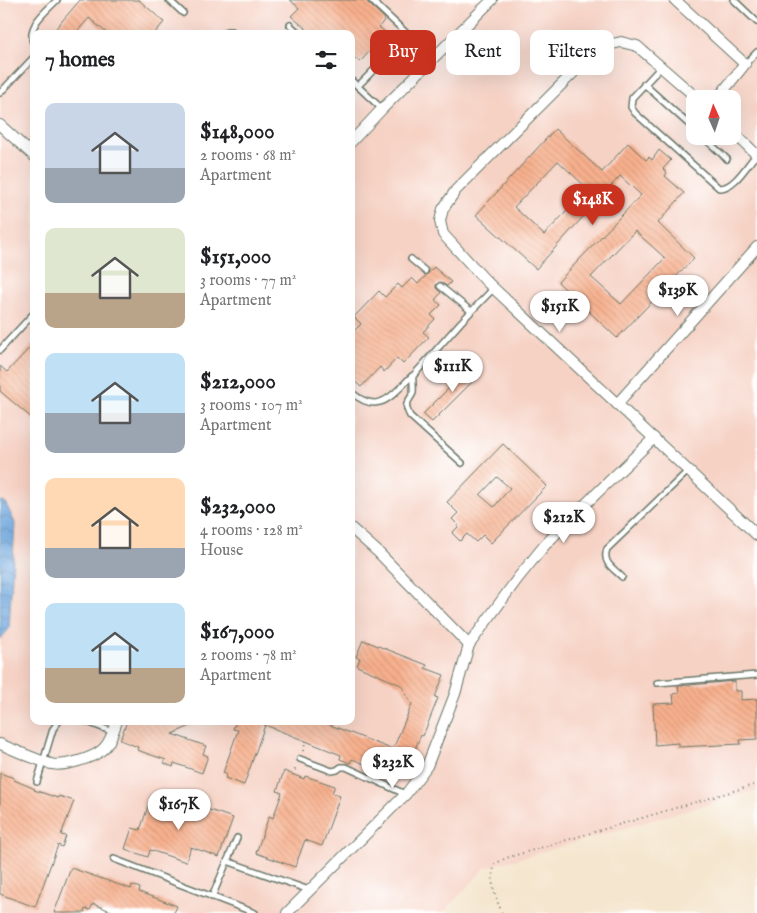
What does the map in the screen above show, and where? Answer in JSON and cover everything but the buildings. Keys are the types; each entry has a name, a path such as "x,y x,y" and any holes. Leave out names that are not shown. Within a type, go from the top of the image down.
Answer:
{"street":[{"path":"436,54 492,0"},
{"path":"675,0 745,64 724,90"},
{"path":"688,90 637,46 621,42 596,50 456,190 442,209 440,221 443,234 494,288 757,535"},
{"path":"355,138 415,75"},
{"path":"0,125 30,152"},
{"path":"741,140 757,155"},
{"path":"617,404 757,247"},
{"path":"287,913 406,794 426,766 455,694 469,645 518,578 544,546 571,518 654,438"},
{"path":"355,532 378,552 469,645"},
{"path":"0,744 43,761 60,765 97,754 104,748 116,725"}],"lane":[{"path":"33,30 34,24 57,0"},
{"path":"170,0 184,13"},
{"path":"734,0 757,22"},
{"path":"372,1 402,30"},
{"path":"290,25 296,30"},
{"path":"745,64 757,52"},
{"path":"0,93 30,61"},
{"path":"661,67 632,98 631,106 635,113 718,188 730,185 757,155"},
{"path":"358,86 370,74"},
{"path":"355,83 382,109"},
{"path":"644,84 686,122"},
{"path":"712,145 727,158"},
{"path":"412,259 425,271"},
{"path":"440,286 472,311"},
{"path":"355,395 371,404 379,403 390,397 494,288"},
{"path":"0,350 30,317"},
{"path":"412,376 413,391 407,400 406,406 410,416 462,463"},
{"path":"622,578 606,560 604,556 607,549 688,471"},
{"path":"658,683 757,675"},
{"path":"37,782 53,729 56,725"},
{"path":"95,725 113,732"},
{"path":"300,759 332,771 346,767 406,794"},
{"path":"212,896 237,838"},
{"path":"114,859 255,913"},
{"path":"227,861 309,890"}],"path":[{"path":"502,913 493,888 492,875 495,864 506,858 757,784"}],"shaded area":[{"path":"0,0 757,0 757,790 485,868 443,913 0,913"}],"water":[{"path":"0,501 5,502 15,523 9,629 0,639"}]}
